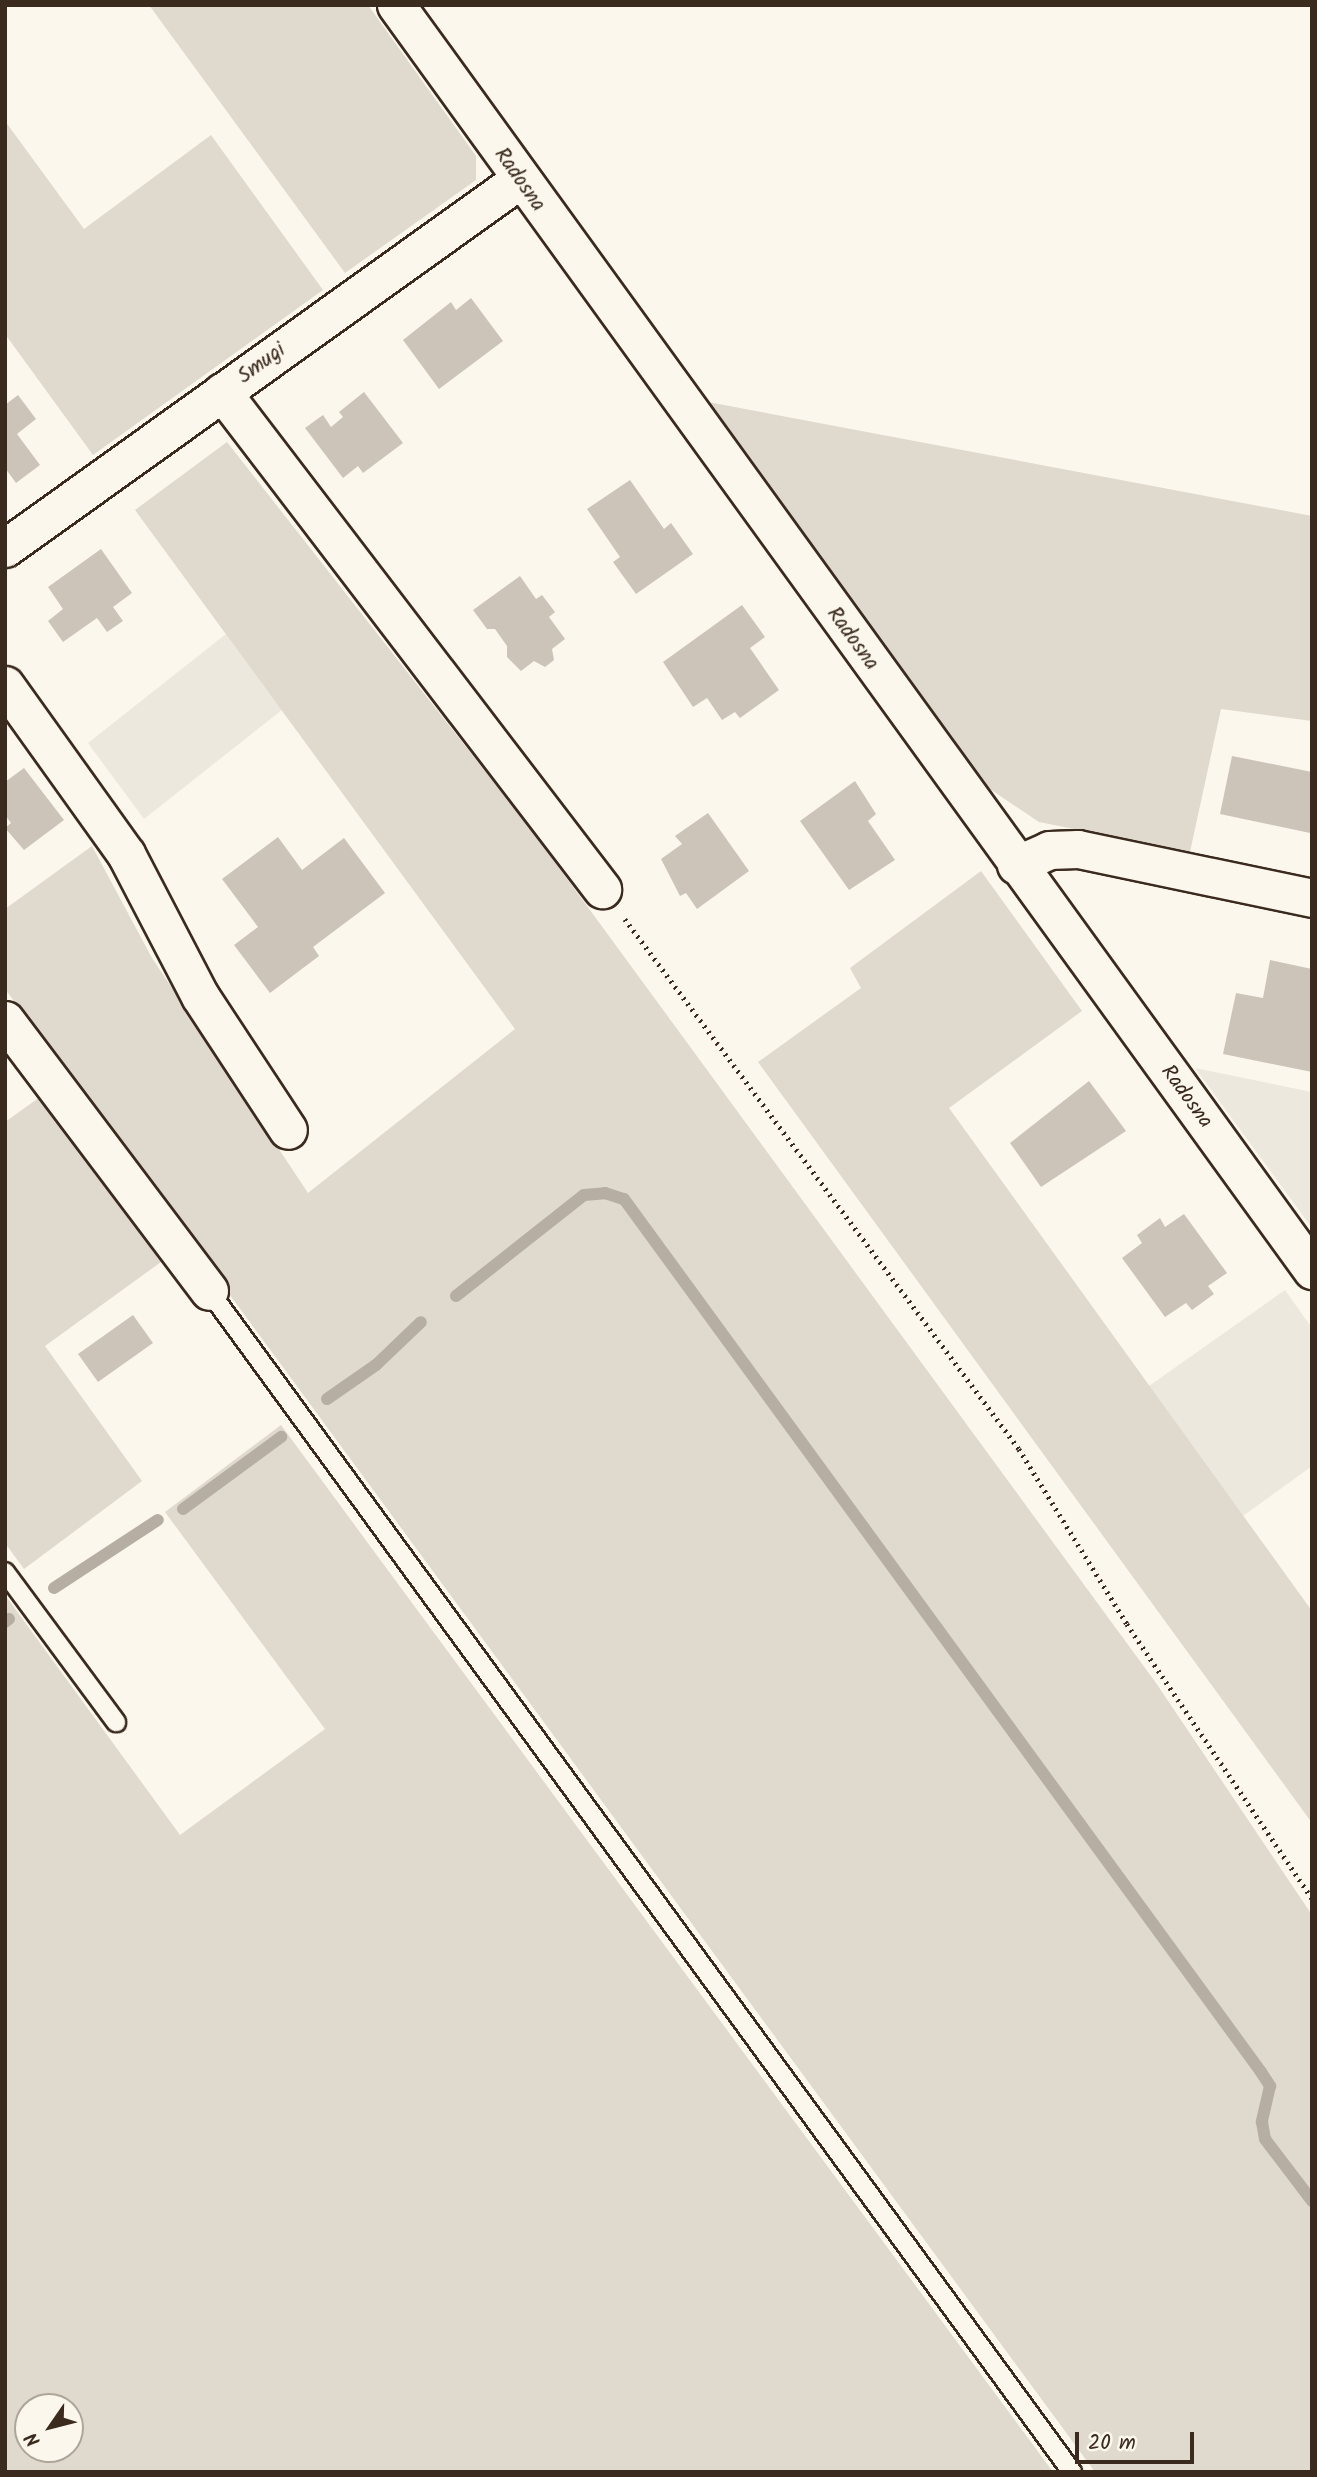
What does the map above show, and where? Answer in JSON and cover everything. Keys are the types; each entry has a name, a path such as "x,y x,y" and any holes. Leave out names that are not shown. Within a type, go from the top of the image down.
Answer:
{"street":[{"name":"Radosna","path":"396,5 519,180 1312,1270"},
{"name":"Smugi","path":"5,548 519,180"},
{"path":"222,392 602,889"},
{"path":"5,685 126,854 200,996 288,1130"},
{"path":"1016,865 1049,850 1078,849 1312,898"},
{"path":"5,1020 209,1291"}],"lane":[{"path":"209,1291 1072,2472"},
{"path":"5,1572 116,1722"}],"path":[{"path":"602,889 1012,1438 1127,1624 1312,1898"}],"shaded area":[{"path":"149,5 368,5 476,156 476,180 345,273"},
{"path":"5,121 84,229 211,135 323,290 93,455 5,334"},
{"path":"692,399 1312,516 1312,721 1221,709 1190,852 1039,822 975,779"},
{"path":"227,442 535,835 1156,1683 1312,1915 1312,2472 1095,2472 5,989 5,909 92,846 152,958 308,1193 515,1029 135,510"},
{"path":"226,634 282,710 144,819 88,743"},
{"path":"981,871 1082,1011 949,1108 1312,1611 1312,1823 758,1062 861,988 850,968"},
{"path":"1195,1068 1312,1092 1312,1228"},
{"path":"40,1097 161,1262 45,1346 142,1481 24,1569 5,1543 5,1122"},
{"path":"1285,1290 1312,1328 1312,1466 1243,1516 1149,1386"},
{"path":"281,1425 1053,2472 5,2472 5,1595 180,1835 325,1729 165,1512"}],"building":[{"path":"471,298 503,341 439,389 403,340 451,302 456,310"},
{"path":"364,392 403,443 363,473 358,466 343,478 305,428 323,415 331,427 343,417 339,412"},
{"path":"18,395 36,419 17,434 40,465 16,483 5,468 5,405"},
{"path":"630,480 664,529 671,523 693,554 636,594 613,562 620,557 587,509"},
{"path":"101,549 132,593 113,607 123,621 107,632 97,618 63,642 48,621 63,609 48,587"},
{"path":"520,576 536,599 542,595 555,612 549,617 565,639 552,649 554,660 545,667 534,661 521,671 507,657 507,646 495,629 487,629 473,610"},
{"path":"742,605 765,637 750,648 779,690 740,718 735,712 722,720 707,698 693,707 663,662"},
{"path":"1232,756 1312,772 1310,833 1220,814"},
{"path":"24,768 64,820 24,850 5,828 11,823 5,815 5,782"},
{"path":"855,781 876,814 868,821 895,860 849,890 800,821"},
{"path":"708,813 749,871 697,909 686,893 680,896 661,859 682,844 675,836"},
{"path":"278,837 302,870 344,838 385,893 313,947 319,956 270,993 234,945 258,927 222,879"},
{"path":"1270,960 1312,969 1312,1072 1223,1054 1236,993 1263,998"},
{"path":"1089,1081 1126,1131 1041,1187 1010,1143"},
{"path":"1184,1214 1227,1273 1208,1286 1214,1294 1192,1310 1186,1303 1165,1317 1122,1258 1142,1243 1137,1235 1160,1218 1165,1227"},
{"path":"133,1315 153,1343 98,1382 78,1354"}],"waterway":[{"path":"456,1296 584,1195 605,1193 624,1199 1261,2072 1270,2086 1262,2122 1265,2139 1312,2201"},
{"path":"327,1399 376,1365 421,1322"},
{"path":"183,1509 281,1437"},
{"path":"54,1588 158,1520"},
{"path":"5,1622 9,1619"}]}
